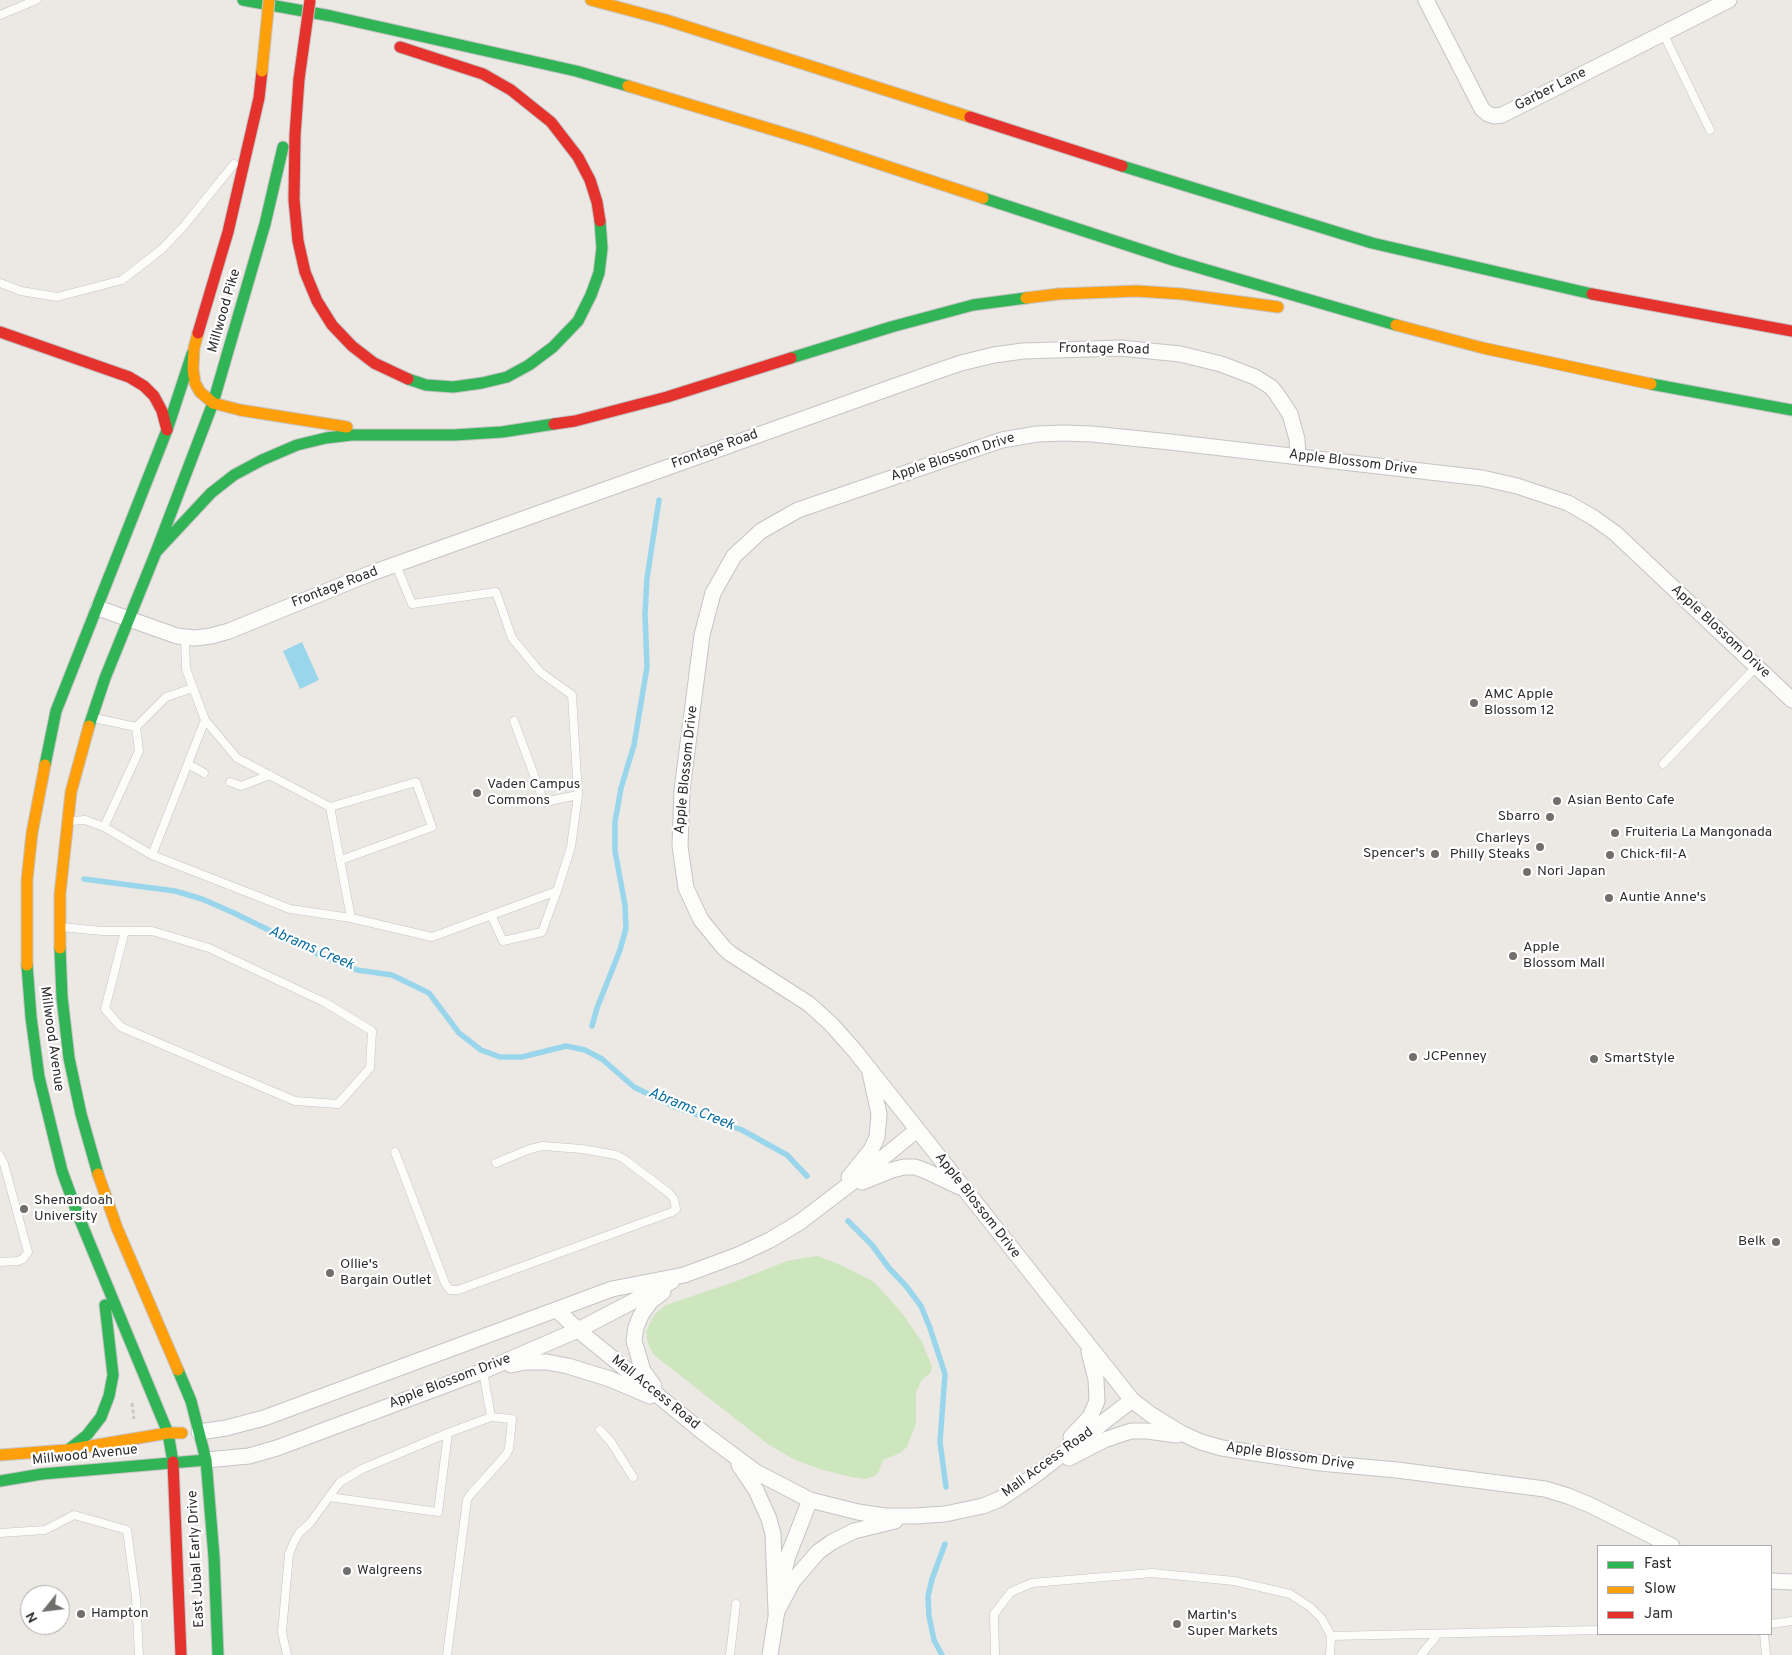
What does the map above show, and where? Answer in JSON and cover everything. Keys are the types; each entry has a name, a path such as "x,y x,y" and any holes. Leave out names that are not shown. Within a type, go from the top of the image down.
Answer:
{"main road":[{"path":"243,0 331,16 576,71 810,141 1176,261 1417,331 1483,348 1632,381 1792,410"},
{"name":"Millwood Pike","path":"98,608 167,430 194,348 228,232 259,98 269,0"},
{"name":"Millwood Pike","path":"129,618 213,403 265,224 299,80 310,0"},
{"path":"591,0 666,20 1161,179 1372,242 1597,295 1792,331"},
{"path":"331,16 362,36"},
{"path":"299,80 295,135 294,200 298,241 305,272 317,300 332,325 352,346 374,363 400,377 426,385 453,387 507,377 529,364 567,333 578,321 591,295 599,273 602,234 597,202 590,180 578,157 551,122 510,90 483,74 390,44"},
{"path":"156,552 211,493 234,475 262,460 298,445 326,438 351,435 454,435 502,432 575,421 667,397 899,324 973,305 1014,299 1058,294 1137,291 1235,300 1292,309"},
{"path":"1311,312 1417,331"},
{"path":"0,332 129,376 144,386 154,396 162,411 167,430"},
{"path":"194,348 193,369 195,383 200,392 213,403 285,419 401,434"},
{"name":"Millwood Avenue","path":"98,608 56,711 38,794 27,880 26,958 39,1078 65,1180 100,1271 168,1434 172,1462"},
{"name":"Millwood Avenue","path":"0,1481 42,1474 206,1460 191,1402 117,1228 98,1175 81,1114 69,1058 65,1024 59,927 60,894 72,792 92,717 129,618"},
{"path":"67,1450 87,1436 101,1417 111,1388 112,1348 100,1271"},
{"name":"Millwood Avenue","path":"0,1455 67,1450 168,1434 199,1432"},
{"name":"East Jubal Early Drive","path":"206,1460 214,1557 218,1655"},
{"name":"East Jubal Early Drive","path":"172,1462 180,1582 181,1655"}],"street":[{"name":"Garber Lane","path":"1426,0 1482,110 1494,116 1502,115 1729,0"},
{"name":"Frontage Road","path":"98,608 177,636 211,636 229,631 396,565 929,374 970,361 1023,351 1121,348 1180,354 1222,364 1255,377 1271,387 1276,393 1290,414 1295,432 1298,457"},
{"name":"Apple Blossom Drive","path":"1670,1545 1590,1505 1545,1489 1241,1452 1215,1446 1190,1437 1163,1423 1132,1400 831,1024 810,1004 743,963 724,948 701,920 686,888 680,846 682,790 702,635 713,592 734,556 761,531 798,510 987,445 1021,436 1064,433 1092,434 1482,478 1517,486 1568,502 1615,533 1792,700"},
{"path":"834,1196 871,1150 877,1137 879,1114 869,1070"},
{"name":"Apple Blossom Drive","path":"206,1460 249,1456 277,1448 483,1371 578,1330 684,1275 724,1261 770,1240 800,1222 917,1130"},
{"path":"834,1196 879,1174 904,1167 926,1170 962,1188"},
{"name":"Apple Blossom Drive","path":"199,1432 226,1428 264,1418 612,1289 684,1275"},
{"path":"667,1403 643,1371 634,1341 636,1327 651,1301 684,1275"},
{"name":"Mall Access Road","path":"557,1310 578,1330 733,1456 772,1482 810,1500 858,1512 885,1516 916,1516 945,1514 982,1506 1012,1492 1132,1400"},
{"path":"1034,1476 1083,1425 1094,1409 1097,1391 1088,1346"},
{"path":"483,1371 525,1362 547,1362 568,1366 610,1379 667,1403"},
{"path":"1034,1476 1104,1440 1131,1431 1147,1430 1190,1437"},
{"path":"733,1456 756,1490 769,1518 773,1534 776,1613"},
{"path":"770,1655 782,1579 788,1556 810,1500"},
{"path":"776,1613 792,1581 818,1552 832,1542 854,1531 916,1516"},
{"path":"1772,1581 1792,1582"}],"lane":[{"path":"0,15 36,0"},
{"path":"1663,33 1710,130"},
{"path":"0,283 21,291 57,297 122,280 162,249 183,227 247,148"},
{"path":"396,565 412,604 496,592 512,638 540,672 572,695 578,795 571,847 542,932 503,941 491,915"},
{"path":"185,637 186,669 205,720 237,758 330,807 416,782 432,826 341,860"},
{"path":"1663,764 1757,666"},
{"path":"136,727 166,697 193,688"},
{"path":"92,717 136,727"},
{"path":"152,855 205,720"},
{"path":"514,721 544,802 578,795"},
{"path":"104,827 139,751 136,727"},
{"path":"188,764 204,774"},
{"path":"230,782 241,786 270,776"},
{"path":"330,807 351,918"},
{"path":"68,821 85,820 104,827 152,855 290,909 351,918 432,937 557,891"},
{"path":"59,927 152,931 209,948 326,1003 372,1030 370,1068 338,1104 295,1101 121,1027 105,1009 125,931"},
{"path":"395,1152 445,1283 450,1290 458,1290 676,1209 676,1205 669,1193 616,1155 582,1149 543,1146 530,1149 496,1163"},
{"path":"0,1156 4,1164 28,1252 27,1256 18,1261 0,1262"},
{"path":"483,1371 491,1417"},
{"path":"287,1655 282,1632 289,1554 299,1534 310,1523 340,1482 348,1476 448,1433 491,1417 512,1419 509,1449 506,1455 467,1500 447,1655"},
{"path":"600,1430 611,1442 632,1477"},
{"path":"329,1497 438,1512 448,1433"},
{"path":"0,1534 45,1530 74,1515 127,1530 136,1598 139,1655"},
{"path":"995,1655 994,1614 1011,1592 1032,1583 1152,1573 1234,1581 1290,1594 1322,1619 1331,1636 1330,1655"},
{"path":"730,1655 736,1604"},
{"path":"1772,1624 1792,1621"},
{"path":"1331,1636 1597,1630"},
{"path":"1421,1655 1438,1634"},
{"path":"1764,1635 1766,1655"}],"green space":[{"path":"817,1256 839,1264 874,1282 902,1313 922,1342 932,1367 931,1372 921,1381 916,1393 916,1423 907,1447 900,1453 883,1460 875,1476 865,1479 820,1469 795,1460 769,1445 654,1355 647,1339 646,1332 652,1319 666,1305 734,1282 787,1261"}],"water":[{"path":"302,642 319,680 300,689 283,651"}],"waterway":[{"path":"592,1026 597,1008 620,950 626,928 625,905 615,851 615,822 621,788 634,745 647,667 645,614 647,578 659,500"},
{"name":"Abrams Creek","path":"84,879 175,891 202,899 322,956 357,970 392,975 429,993 459,1033 481,1050 500,1057 522,1057 566,1046 585,1050 602,1059 634,1087 675,1107 742,1130 787,1155 807,1176"},
{"name":"Abrams Creek","path":"848,1221 872,1245 889,1268 906,1286 921,1306 930,1328 945,1374 940,1442 946,1487"},
{"name":"Abrams Creek","path":"942,1655 934,1640 929,1616 928,1596 945,1544"}],"traffic: fast":[{"path":"243,0 331,16 576,71 628,86"},
{"path":"213,403 265,224 283,147"},
{"path":"1122,166 1372,243 1592,294"},
{"path":"983,198 1176,261 1396,325"},
{"path":"408,379 426,385 453,387 482,383 507,377 529,365 553,347 578,321 591,295 599,273 602,248 600,221"},
{"path":"791,358 891,327 973,305 1026,298"},
{"path":"45,765 56,711 167,430 192,354"},
{"path":"1651,384 1792,410"},
{"path":"89,726 105,678 213,403"},
{"path":"156,552 211,493 234,475 262,460 297,445 326,438 351,435 454,435 502,432 554,424"},
{"path":"60,948 62,997 69,1058 81,1114 98,1174"},
{"path":"27,965 31,1017 39,1077 62,1171 78,1215 168,1433 173,1462"},
{"path":"68,1450 87,1435 101,1417 109,1396 113,1375 105,1305"},
{"path":"0,1481 42,1474 206,1460 191,1401 178,1370"},
{"path":"206,1460 214,1557 218,1655"}],"traffic: slow":[{"path":"262,71 269,0"},
{"path":"591,0 666,20 970,117"},
{"path":"628,86 810,141 983,198"},
{"path":"1026,298 1058,294 1137,291 1182,294 1278,307"},
{"path":"1396,325 1483,348 1651,384"},
{"path":"198,333 194,348 193,369 195,383 200,392 213,403 240,410 347,427"},
{"path":"60,948 60,894 71,792 89,726"},
{"path":"27,965 27,880 32,833 45,765"},
{"path":"98,1174 117,1228 178,1370"},
{"path":"0,1455 67,1450 168,1433 182,1433"}],"traffic: jam":[{"path":"299,79 310,0"},
{"path":"400,47 483,74 511,90 551,122 578,157 590,180 597,202 600,221"},
{"path":"198,333 228,232 259,98 262,71"},
{"path":"299,79 295,135 294,200 298,241 305,272 317,301 332,325 352,346 374,363 408,379"},
{"path":"970,117 1122,166"},
{"path":"1592,294 1792,331"},
{"path":"0,332 129,377 144,386 154,396 162,411 167,430"},
{"path":"554,424 575,421 667,397 791,358"},
{"path":"173,1462 181,1655"}],"place":[{"name":"AMC Apple Blossom 12","path":"1474,703"},
{"name":"Vaden Campus Commons","path":"477,793"},
{"name":"Asian Bento Cafe","path":"1557,801"},
{"name":"Sbarro","path":"1550,817"},
{"name":"Fruiteria La Mangonada","path":"1615,833"},
{"name":"Charleys Philly Steaks","path":"1540,847"},
{"name":"Spencer's","path":"1435,854"},
{"name":"Chick-fil-A","path":"1610,855"},
{"name":"Nori Japan","path":"1527,872"},
{"name":"Auntie Anne's","path":"1609,898"},
{"name":"Apple Blossom Mall","path":"1513,956"},
{"name":"JCPenney","path":"1413,1057"},
{"name":"SmartStyle","path":"1594,1059"},
{"name":"Shenandoah University","path":"24,1209"},
{"name":"Belk","path":"1776,1242"},
{"name":"Ollie's Bargain Outlet","path":"330,1273"},
{"name":"Walgreens","path":"347,1571"},
{"name":"Hampton","path":"81,1614"},
{"name":"Martin's Super Markets","path":"1177,1624"}]}
